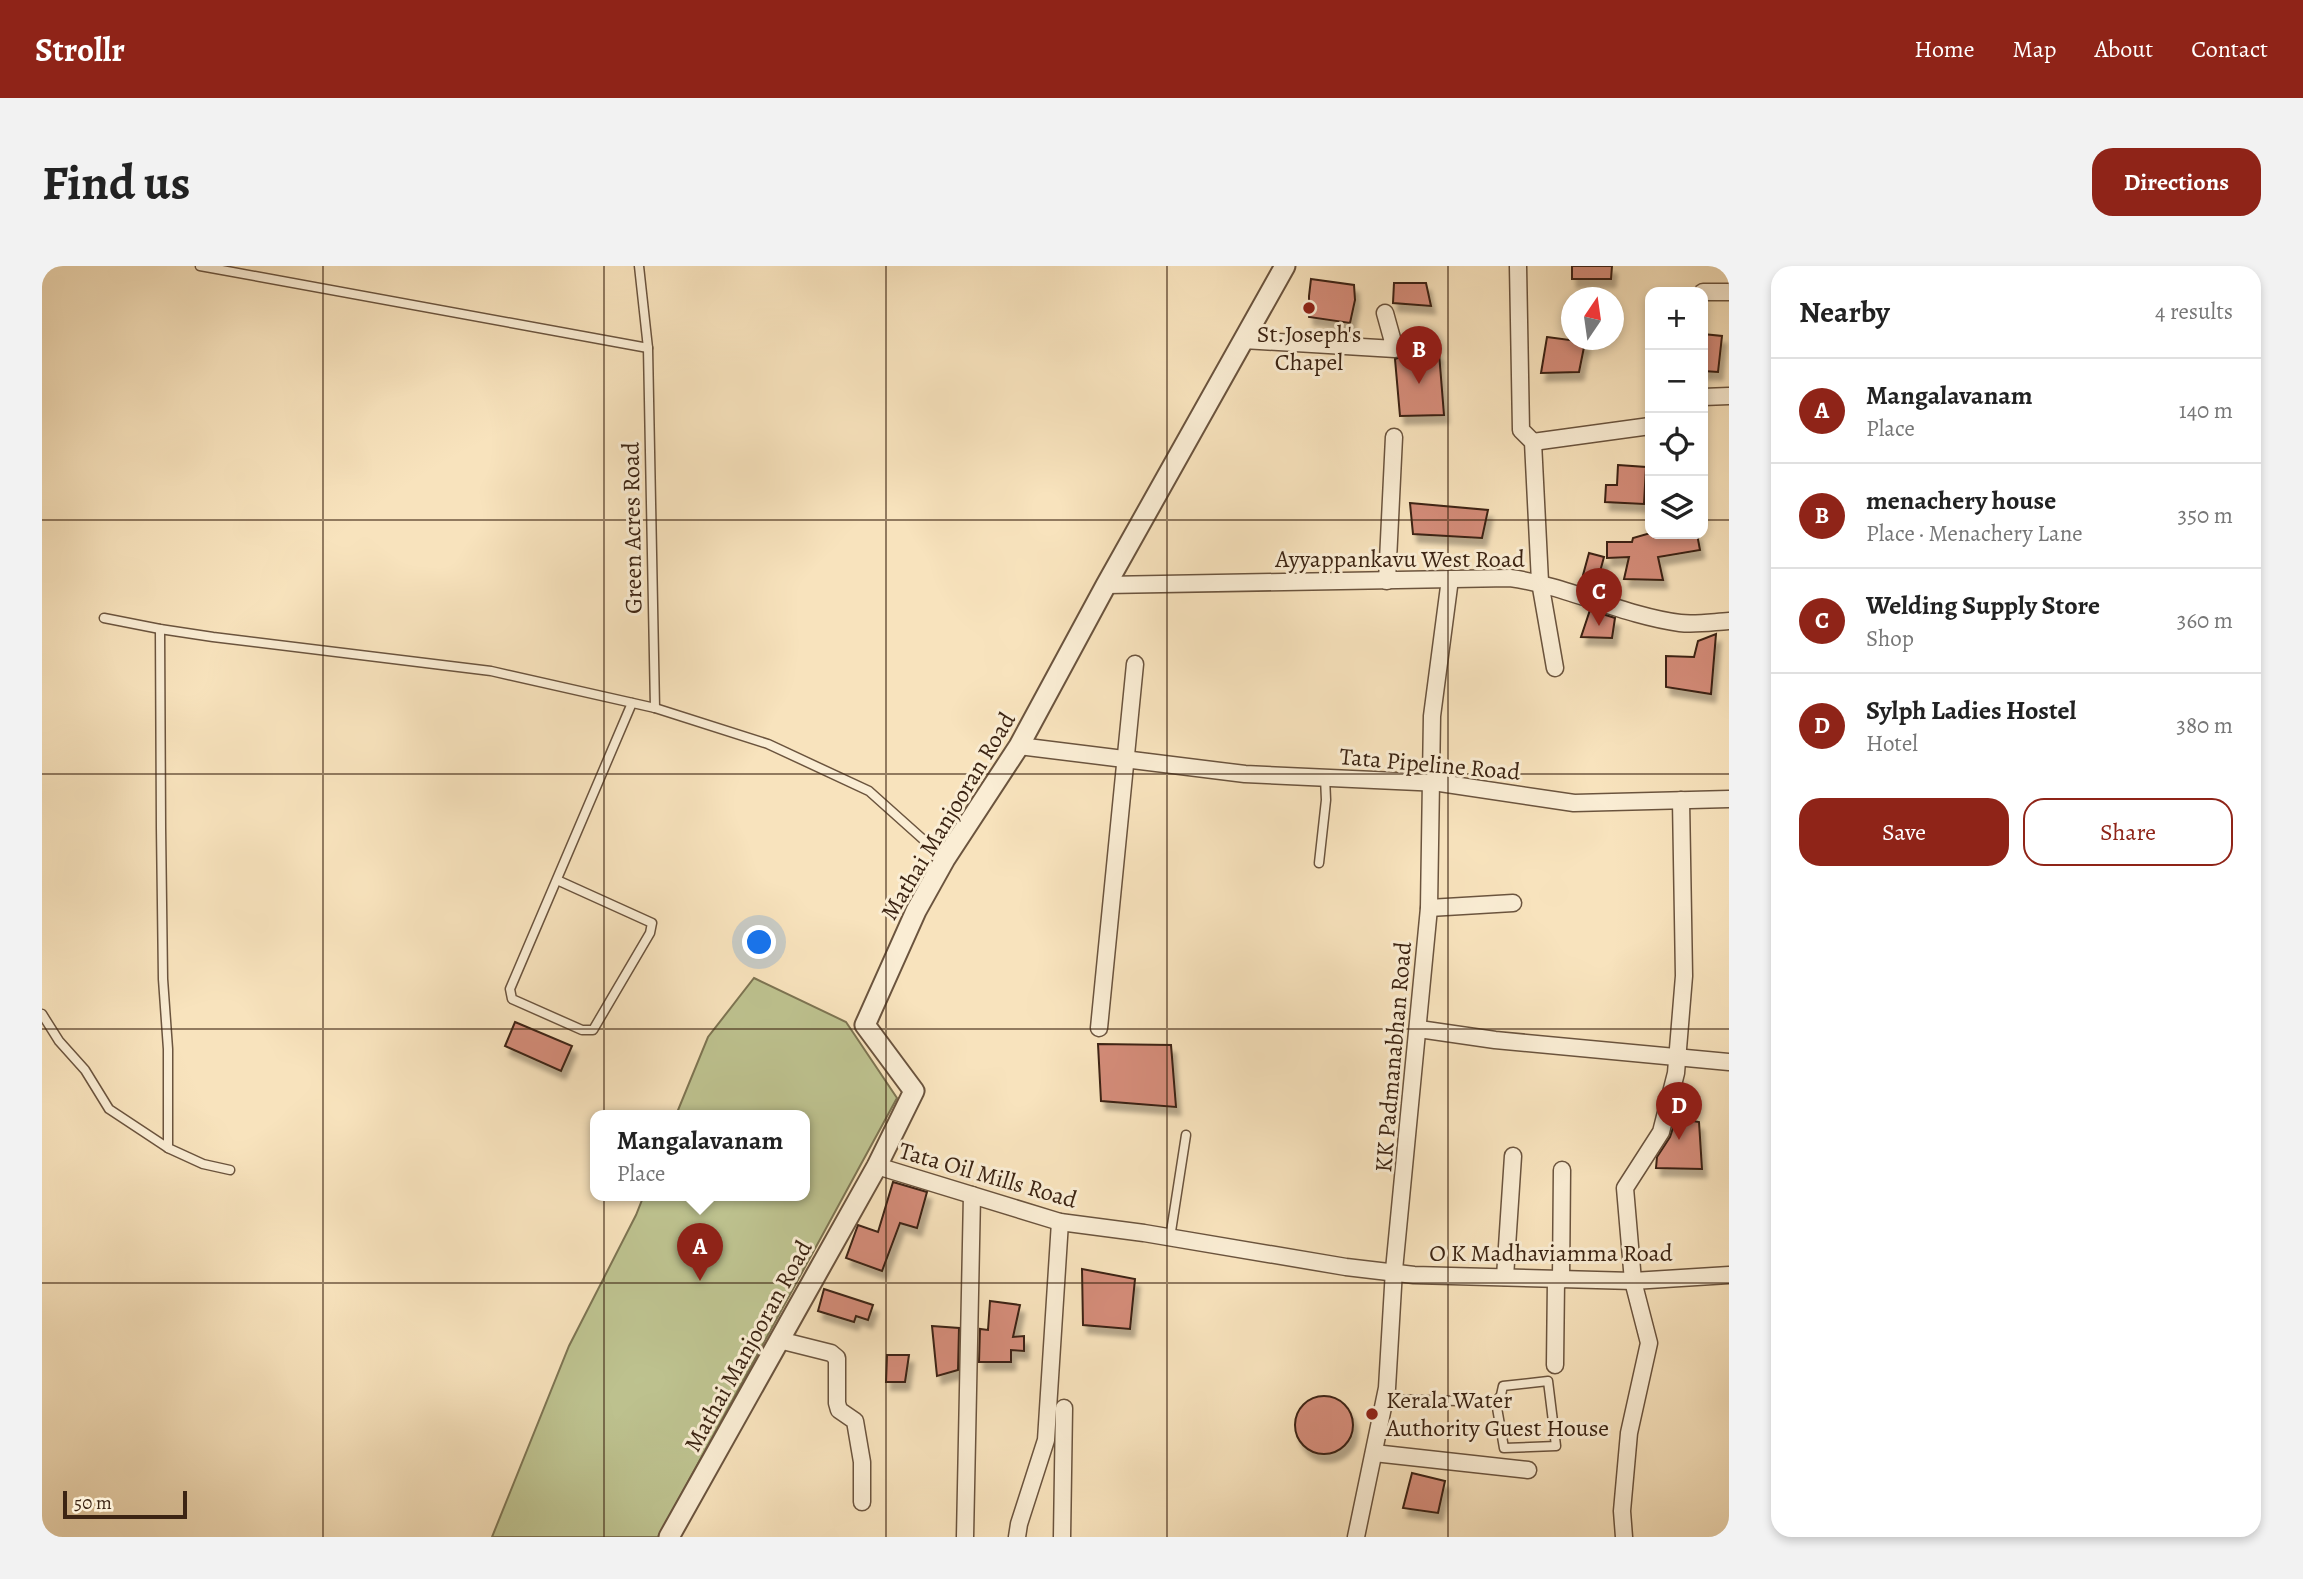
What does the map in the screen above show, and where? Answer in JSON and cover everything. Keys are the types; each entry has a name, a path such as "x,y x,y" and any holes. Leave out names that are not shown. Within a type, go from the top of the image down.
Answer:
{"street":[{"name":"Mathai Manjooran Road","path":"669,1537 877,1166 914,1091 865,1025 916,911 945,859 1019,746 1285,266"},
{"path":"1518,266 1521,430 1533,442 1541,582 1555,668"},
{"path":"1708,292 1729,292"},
{"path":"1243,341 1395,349 1385,313"},
{"path":"1708,397 1729,396"},
{"path":"1533,442 1645,427"},
{"path":"1387,580 1394,436"},
{"name":"Ayyappankavu West Road","path":"1106,585 1510,578 1541,582 1595,602 1681,623 1729,621"},
{"name":"KK Padmanabhan Road","path":"1356,1537 1385,1399 1395,1292 1394,1271 1429,908 1432,716 1450,579"},
{"path":"1099,1028 1135,664"},
{"name":"Tata Pipeline Road","path":"1019,746 1245,774 1431,782 1574,803 1729,799"},
{"path":"1624,1537 1622,1511 1629,1433 1648,1343 1633,1281 1625,1188 1661,1132 1676,1073 1684,976 1681,800"},
{"path":"1429,908 1513,903"},
{"path":"1419,1028 1495,1040 1729,1062"},
{"path":"1505,1277 1513,1156"},
{"name":"Tata Oil Mills Road","path":"877,1166 1060,1222 1346,1267 1414,1275"},
{"path":"1555,1365 1562,1170"},
{"path":"965,1537 972,1195"},
{"path":"1017,1537 1046,1440 1060,1222"},
{"name":"O K Madhaviamma Road","path":"1414,1275 1633,1281 1729,1275"},
{"path":"779,1340 831,1353 837,1358 837,1403 839,1410 855,1421 862,1462 862,1502"},
{"path":"1062,1537 1064,1408"},
{"path":"1374,1453 1528,1470"}],"lane":[{"path":"200,266 648,348"},
{"name":"Green Acres Road","path":"639,266 648,348 655,708"},
{"path":"104,618 160,629 491,671 655,708 768,744 869,791 945,859"},
{"path":"160,629 163,979 168,1049 167,1148"},
{"path":"557,880 652,923 650,933 593,1030 582,1030 512,999 510,989 632,703"},
{"path":"1319,863 1326,800 1325,777"},
{"path":"42,1014 59,1041 85,1070 109,1109 167,1148 203,1164 230,1170"},
{"path":"1170,1238 1186,1135"},
{"path":"1548,1381 1556,1446 1504,1448 1496,1402 1503,1386 1548,1381"},
{"path":"1385,1399 1496,1402"}],"green space":[{"path":"754,978 846,1022 897,1098 658,1537 492,1537 569,1346 642,1201 810,1201 810,1110 678,1110 708,1037"}],"building":[{"path":"1572,266 1612,266 1611,279 1572,279"},
{"path":"1311,279 1354,285 1355,300 1350,323 1309,317"},
{"path":"1394,283 1426,283 1431,306 1393,303"},
{"path":"1708,335 1722,336 1718,372 1708,371"},
{"path":"1547,337 1561,339 1561,350 1583,350 1579,372 1541,373"},
{"path":"1405,350 1439,353 1444,415 1400,416 1395,359 1403,356"},
{"path":"1618,465 1645,467 1644,504 1605,502 1606,485 1617,485"},
{"path":"1410,503 1488,510 1482,538 1413,534"},
{"path":"1645,535 1645,539 1698,539 1700,550 1658,557 1663,580 1624,579 1629,557 1607,558 1607,542 1632,542 1633,538"},
{"path":"1589,553 1604,557 1598,579 1583,575"},
{"path":"1590,610 1615,618 1612,638 1581,637"},
{"path":"1716,634 1711,694 1666,687 1666,656 1694,657 1698,641"},
{"path":"515,1022 572,1046 561,1071 505,1046"},
{"path":"1098,1044 1171,1045 1176,1107 1101,1101"},
{"path":"1687,1120 1699,1122 1702,1169 1656,1168 1657,1157 1674,1125 1683,1127"},
{"path":"893,1182 927,1192 917,1228 900,1223 882,1271 846,1258 858,1225 878,1232"},
{"path":"1082,1269 1135,1279 1130,1329 1083,1325"},
{"path":"824,1289 873,1305 868,1320 856,1316 854,1322 818,1311"},
{"path":"990,1301 1020,1305 1013,1337 1024,1336 1024,1351 1011,1350 1011,1362 979,1362 980,1329 988,1330"},
{"path":"932,1326 959,1328 958,1370 937,1376"},
{"path":"887,1355 909,1355 905,1382 886,1382"},
{"path":"1324,1396 1335,1398 1348,1409 1353,1425 1351,1436 1340,1449 1324,1454 1313,1452 1300,1441 1295,1425 1297,1414 1308,1401"},
{"path":"1412,1473 1445,1481 1438,1513 1403,1508"}],"place":[{"name":"St.Joseph's Chapel","path":"1309,308"},
{"name":"menachery house","path":"1419,384"},
{"name":"Welding Supply Store","path":"1599,626"},
{"name":"Sylph Ladies Hostel","path":"1679,1140"},
{"name":"Mangalavanam","path":"700,1281"},
{"name":"Kerala Water Authority Guest House","path":"1372,1414"}]}
